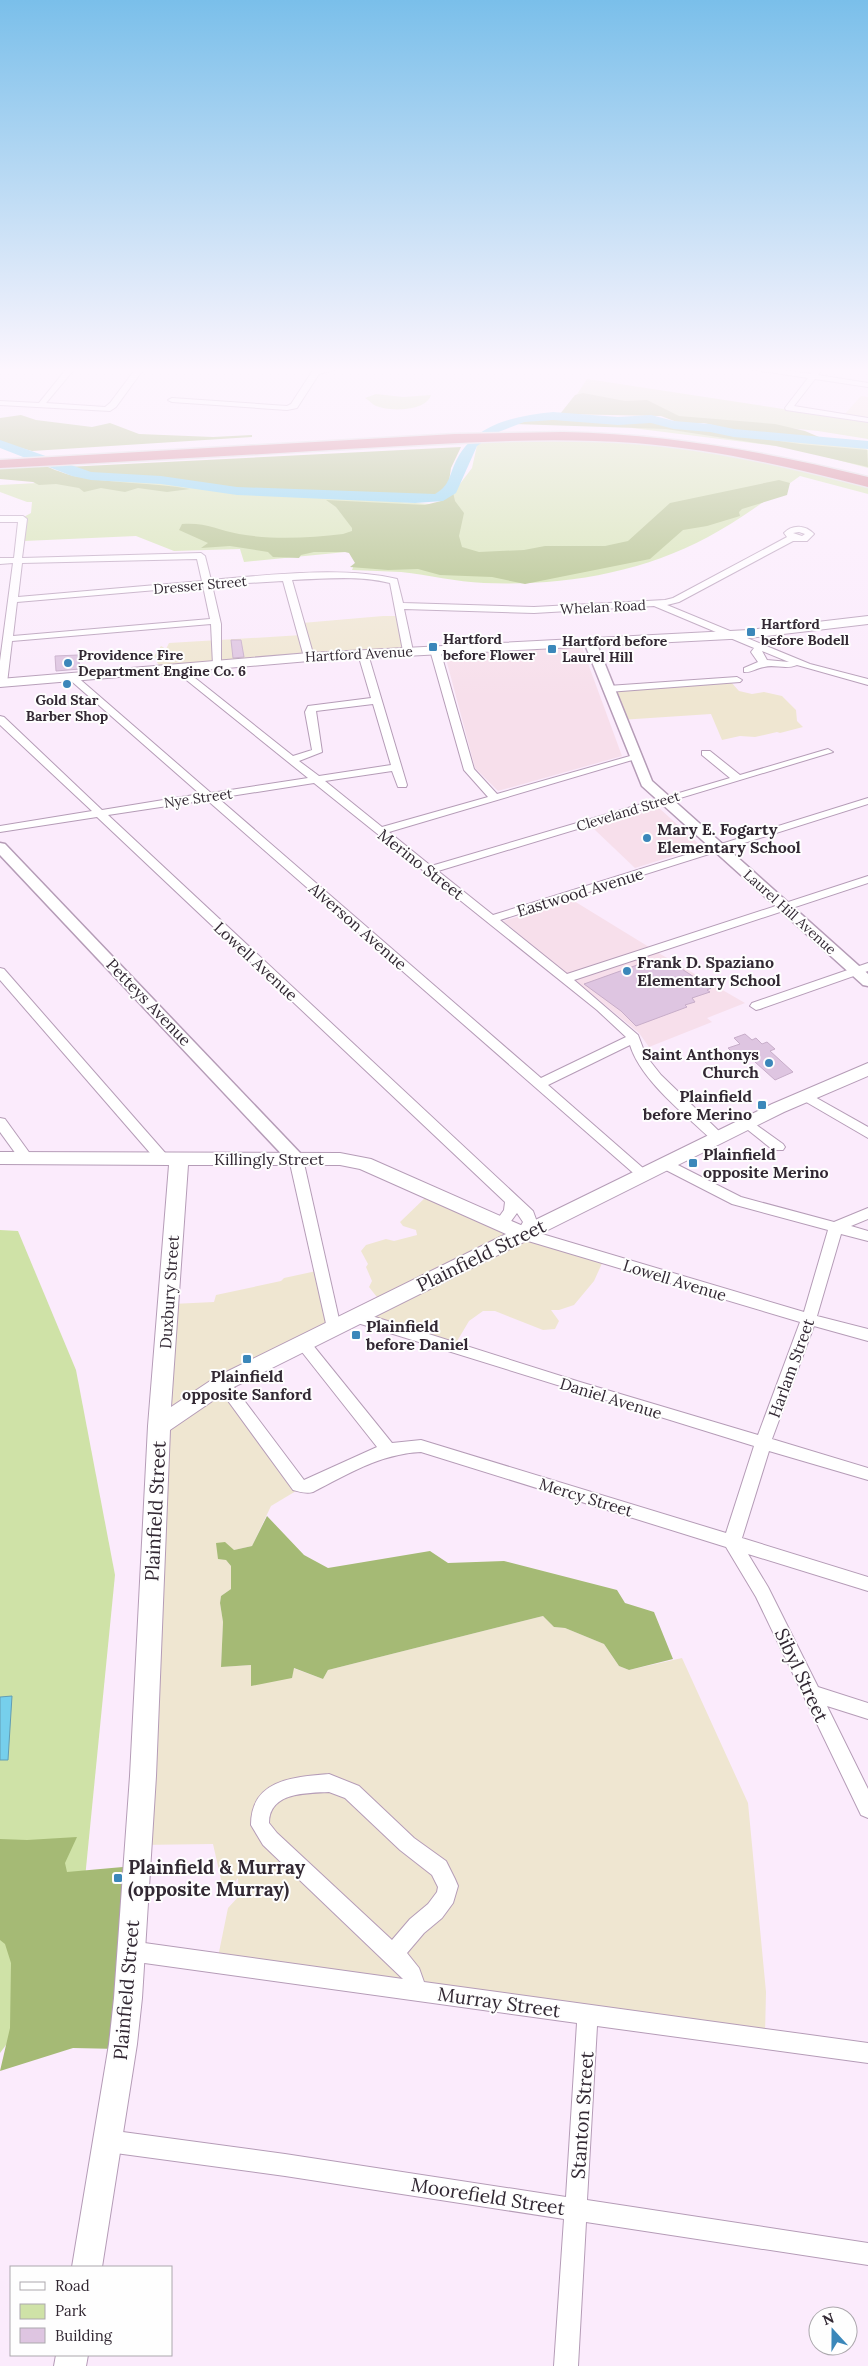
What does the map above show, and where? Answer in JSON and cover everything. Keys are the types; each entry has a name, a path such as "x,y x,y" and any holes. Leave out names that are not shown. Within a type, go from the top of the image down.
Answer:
{"highway":[{"path":"852,477 868,483"}],"main road":[{"name":"Hartford Avenue","path":"1,683 309,657 730,635 868,620"},
{"name":"Plainfield Street","path":"87,2266 123,2044 143,1776 159,1426 223,1383 748,1123 868,1069"},
{"name":"Killingly Street","path":"0,1158 340,1159 364,1164 450,1204 523,1234"},
{"name":"Duxbury Street","path":"159,1426 170,1158"}],"street":[{"path":"0,519 23,520 1,683"},
{"name":"Whelan Road","path":"399,606 534,610 656,604 676,600 792,538"},
{"path":"0,561 200,555 202,557 215,621 218,665"},
{"name":"Dresser Street","path":"13,600 288,578 353,575 388,576 394,581 399,606"},
{"path":"288,578 309,657"},
{"path":"656,604 797,662 868,682"},
{"path":"399,606 408,651"},
{"path":"8,639 215,621"},
{"name":"Laurel Hill Avenue","path":"590,642 634,758 646,782 784,908 862,969 868,982"},
{"path":"759,647 756,652 764,663"},
{"path":"435,650 468,770 495,798"},
{"path":"363,654 402,784"},
{"path":"746,670 764,663 787,666 797,662"},
{"name":"Merino Street","path":"177,668 314,780 492,919 600,1007 634,1038 640,1057 650,1071 718,1138"},
{"name":"Alverson Avenue","path":"72,677 644,1175"},
{"path":"608,689 737,680"},
{"path":"291,760 317,752 310,712 312,708 377,700"},
{"name":"Lowell Avenue","path":"0,720 528,1215 530,1222 523,1234 868,1335"},
{"name":"Cleveland Street","path":"428,870 828,752"},
{"path":"706,753 737,778"},
{"path":"379,831 634,758"},
{"name":"Nye Street","path":"0,829 98,812 209,797 396,767"},
{"name":"Eastwood Avenue","path":"492,919 868,801"},
{"name":"Petteys Avenue","path":"0,847 296,1159"},
{"path":"564,979 868,879"},
{"path":"756,1006 862,969"},
{"path":"0,972 170,1158"},
{"path":"539,1084 634,1038"},
{"path":"806,1096 868,1133"},
{"path":"0,1122 26,1158"},
{"path":"748,1123 778,1147"},
{"path":"296,1159 334,1328"},
{"path":"665,1164 737,1201 868,1236"},
{"path":"501,1224 511,1211 512,1202"},
{"path":"836,1227 868,1213"},
{"name":"Harlam Street","path":"732,1542 764,1443 809,1319 836,1227"},
{"name":"Daniel Avenue","path":"356,1317 580,1388 868,1474"},
{"path":"303,1344 388,1449"},
{"name":"Mercy Street","path":"223,1383 254,1422 291,1477 299,1485 308,1488 376,1453 388,1449 421,1446 868,1584"},
{"name":"Sibyl Street","path":"732,1542 762,1592 868,1809"},
{"path":"810,1693 868,1711"},
{"path":"393,1954 417,1926 435,1911 446,1896 448,1886 439,1868 408,1844 352,1792 344,1787 329,1783 311,1783 275,1793 264,1804 260,1818 260,1825 270,1840 393,1954 412,1975 416,1991"},
{"name":"Murray Street","path":"130,1951 868,2053"},
{"name":"Stanton Street","path":"566,2366 588,2014"},
{"name":"Moorefield Street","path":"108,2141 285,2165 868,2254"}],"shaded area":[{"path":"402,616 409,652 161,670 154,656 161,646 166,649 169,643 302,635 302,623"},
{"path":"582,647 622,756 498,791 475,768 445,655"},
{"path":"730,681 739,691 752,694 764,692 782,696 796,710 797,721 803,727 780,733 755,737 740,736 722,740 711,714 620,720 608,691"},
{"name":"Mary E. Fogarty Elementary School","path":"659,808 702,847 635,868 593,828"},
{"name":"Frank D. Spaziano Elementary School","path":"574,901 745,1003 707,1018 712,1022 649,1047 639,1033 503,921"},
{"path":"428,1195 604,1259 594,1281 574,1305 559,1310 551,1310 559,1321 555,1329 543,1330 495,1311 483,1311 469,1321 453,1348 365,1321 384,1306 369,1287 372,1281 366,1267 368,1264 361,1251 366,1245 386,1239 394,1241 417,1235 416,1230 403,1226 400,1222"},
{"path":"321,1270 336,1328 230,1384 300,1485 296,1491 271,1506 252,1546 234,1550 226,1560 231,1566 231,1589 221,1596 220,1603 223,1622 221,1667 251,1665 251,1685 293,1668 323,1679 328,1670 543,1616 554,1627 565,1628 604,1644 619,1666 629,1670 682,1658 748,1803 766,1992 765,2036 218,1957 228,1908 239,1896 238,1878 234,1883 222,1884 213,1844 138,1845 172,1304 214,1302 216,1295"}],"green space":[{"path":"0,477 80,477 190,489 167,492 138,488 125,492 101,488 84,492 79,488 56,484 39,485 33,482 0,479"},
{"path":"75,477 154,477 216,489 444,505 465,477 798,477 720,530 682,550 627,569 599,575 571,580 513,583 474,582 401,572 352,570 359,553 356,551 244,562 240,549 174,551 136,536 24,541 22,518 31,513 32,502 0,492 0,485 56,482"},
{"path":"154,477 450,477 448,488 435,497 426,498 227,488"},
{"path":"805,477 828,477 868,488 868,494"},
{"path":"779,480 790,483 787,495 742,509 739,512 740,516 707,526 683,530 650,559 525,584 492,577 440,575 418,569 388,570 350,567 355,563 349,553 345,552 314,552 301,555 299,558 273,557 268,552 230,546 201,548 208,543 179,530 182,524 190,524 205,525 239,534 278,538 343,534 352,531 352,528 336,507 326,500 425,505 441,501 453,492 455,501 464,513 459,536 462,547 479,552 524,550 545,546 605,546 628,541 670,503"},
{"path":"0,1230 18,1231 76,1370 115,1575 78,1949 0,2053"},
{"path":"267,1516 304,1555 328,1568 430,1551 448,1563 504,1561 617,1590 625,1603 654,1612 673,1659 629,1670 619,1666 604,1644 565,1628 554,1627 543,1616 328,1670 323,1679 294,1668 292,1678 251,1686 251,1665 221,1667 223,1622 220,1603 221,1596 231,1589 231,1566 226,1560 218,1559 216,1543 225,1542 234,1550 252,1546"},
{"path":"77,1837 65,1863 67,1872 134,1866 119,2049 73,2048 0,2071 10,2028 11,1963 5,1944 0,1940 0,1839 27,1840"}],"water":[{"path":"12,1696 8,1760 0,1760 0,1697"}],"building":[{"path":"231,640 241,640 244,657 233,658"},
{"name":"Providence Fire Department Engine Co. 6","path":"78,655 80,669 56,671 55,656"},
{"name":"Frank D. Spaziano Elementary School","path":"668,960 711,988 707,990 710,992 692,998 695,1002 685,1005 687,1007 636,1026 621,1011 584,984 640,964 643,966 653,962 655,965"},
{"name":"Saint Anthonys Church","path":"745,1034 752,1040 756,1038 762,1044 767,1042 775,1049 770,1051 793,1072 775,1080 745,1053 737,1057 728,1048 740,1044 734,1038"}],"waterway":[{"path":"116,477 161,480 237,491 415,499 438,498 451,490 456,477"}],"place":[{"name":"Hartford before Bodell","path":"751,632"},
{"name":"Hartford before Flower","path":"433,647"},
{"name":"Hartford before Laurel Hill","path":"552,649"},
{"name":"Providence Fire Department Engine Co. 6","path":"68,663"},
{"name":"Gold Star Barber Shop","path":"67,684"},
{"name":"Mary E. Fogarty Elementary School","path":"647,838"},
{"name":"Frank D. Spaziano Elementary School","path":"627,971"},
{"name":"Saint Anthonys Church","path":"769,1063"},
{"name":"Plainfield before Merino","path":"762,1105"},
{"name":"Plainfield opposite Merino","path":"693,1163"},
{"name":"Plainfield before Daniel","path":"356,1335"},
{"name":"Plainfield opposite Sanford","path":"247,1359"},
{"name":"Plainfield & Murray (opposite Murray)","path":"118,1878"}]}
